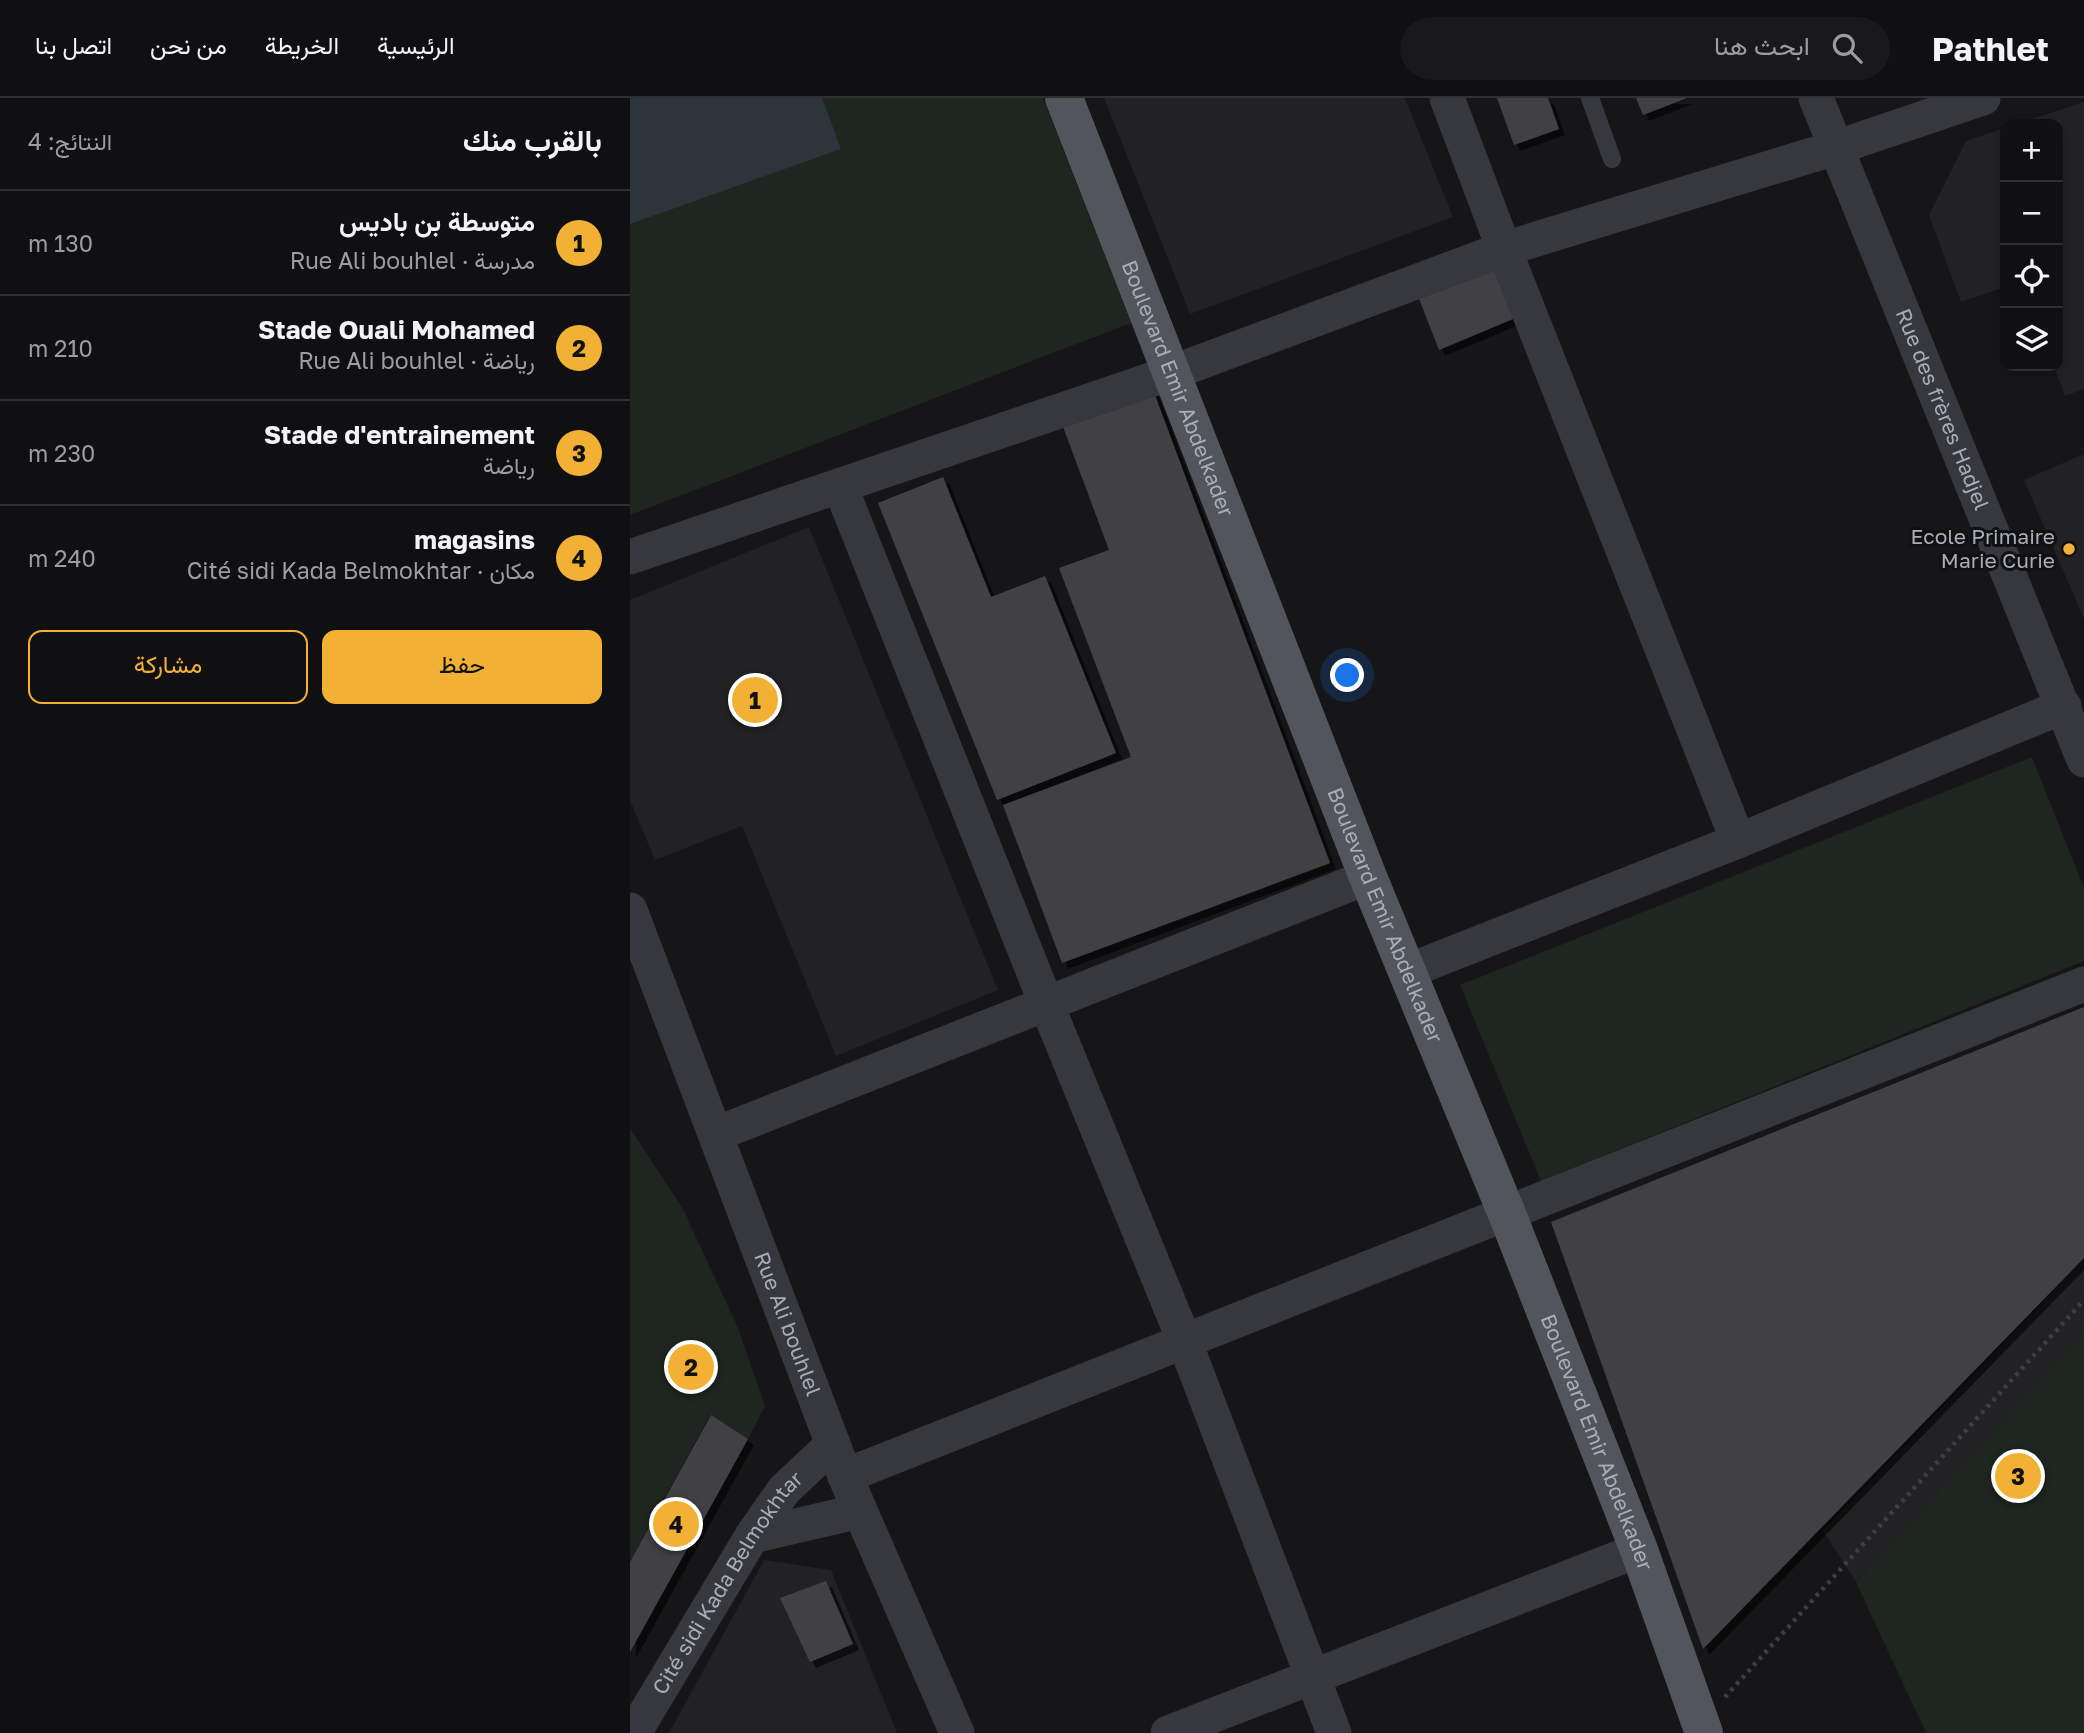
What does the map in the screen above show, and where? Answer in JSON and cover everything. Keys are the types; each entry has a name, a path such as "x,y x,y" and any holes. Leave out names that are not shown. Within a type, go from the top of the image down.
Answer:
{"main road":[{"name":"Boulevard Emir Abdelkader","path":"1064,98 1368,877 1507,1214 1639,1550 1703,1729"}],"street":[{"path":"1447,98 1738,841"},
{"name":"Rue des frères Hadjel","path":"1816,98 2084,760"},
{"path":"630,557 1171,373 1504,249 1835,148 1983,98"},
{"path":"840,486 1184,1340 1334,1733"},
{"path":"1408,971 1738,841 2064,706"},
{"path":"716,1135 1368,877"},
{"name":"Rue Ali bouhlel","path":"630,910 845,1476 957,1733"},
{"path":"845,1476 2084,984"},
{"name":"Cité sidi Kada Belmokhtar","path":"634,1733 752,1536 784,1490 833,1444"},
{"path":"752,1536 860,1511"},
{"path":"1168,1733 1639,1550"}],"lane":[{"path":"1590,98 1612,159"}],"path":[{"path":"1703,1729 2084,1300"}],"shaded area":[{"path":"630,98 1043,98 1131,323 630,515"},
{"path":"630,98 822,98 841,149 630,224"},
{"path":"1104,98 1405,98 1453,217 1190,314"},
{"path":"2084,102 2084,389 2065,396 2056,371 2063,371 2063,119 2032,119"},
{"path":"2000,130 2000,289 1961,302 1929,215 1966,141"},
{"name":"Ecole Primaire Marie Curie","path":"2084,454 2084,619 2024,480"},
{"path":"809,527 998,990 836,1056 742,826 655,860 630,800 630,600"},
{"path":"2032,757 2084,888 2084,961 1541,1181 1460,985"},
{"path":"630,1128 683,1209 738,1328 765,1406 748,1439 710,1415 630,1562"},
{"path":"2084,1259 2084,1331 1856,1582 1823,1531"},
{"path":"2084,1331 2084,1733 1926,1733 1856,1582"},
{"path":"764,1560 831,1570 897,1733 669,1733"}],"building":[{"path":"1497,98 1548,98 1559,129 1514,145"},
{"path":"1636,98 1687,98 1643,115"},
{"path":"1499,258 1520,316 1439,350 1416,291"},
{"path":"1153,390 1330,863 1062,963 1003,805 1131,757 1059,568 1109,550 1062,424"},
{"path":"943,477 991,597 1045,576 1116,753 997,800 878,503"},
{"path":"2084,1007 2084,1258 1703,1649 1551,1222"},
{"path":"711,1415 748,1439 630,1652 630,1562"},
{"path":"826,1581 853,1644 810,1662 780,1598"}],"place":[{"name":"Ecole Primaire Marie Curie","path":"2069,549"},
{"name":"متوسطة بن باديس","path":"755,700"},
{"name":"Stade Ouali Mohamed","path":"691,1367"},
{"name":"Stade d'entrainement","path":"2018,1476"},
{"name":"magasins","path":"676,1524"}]}
